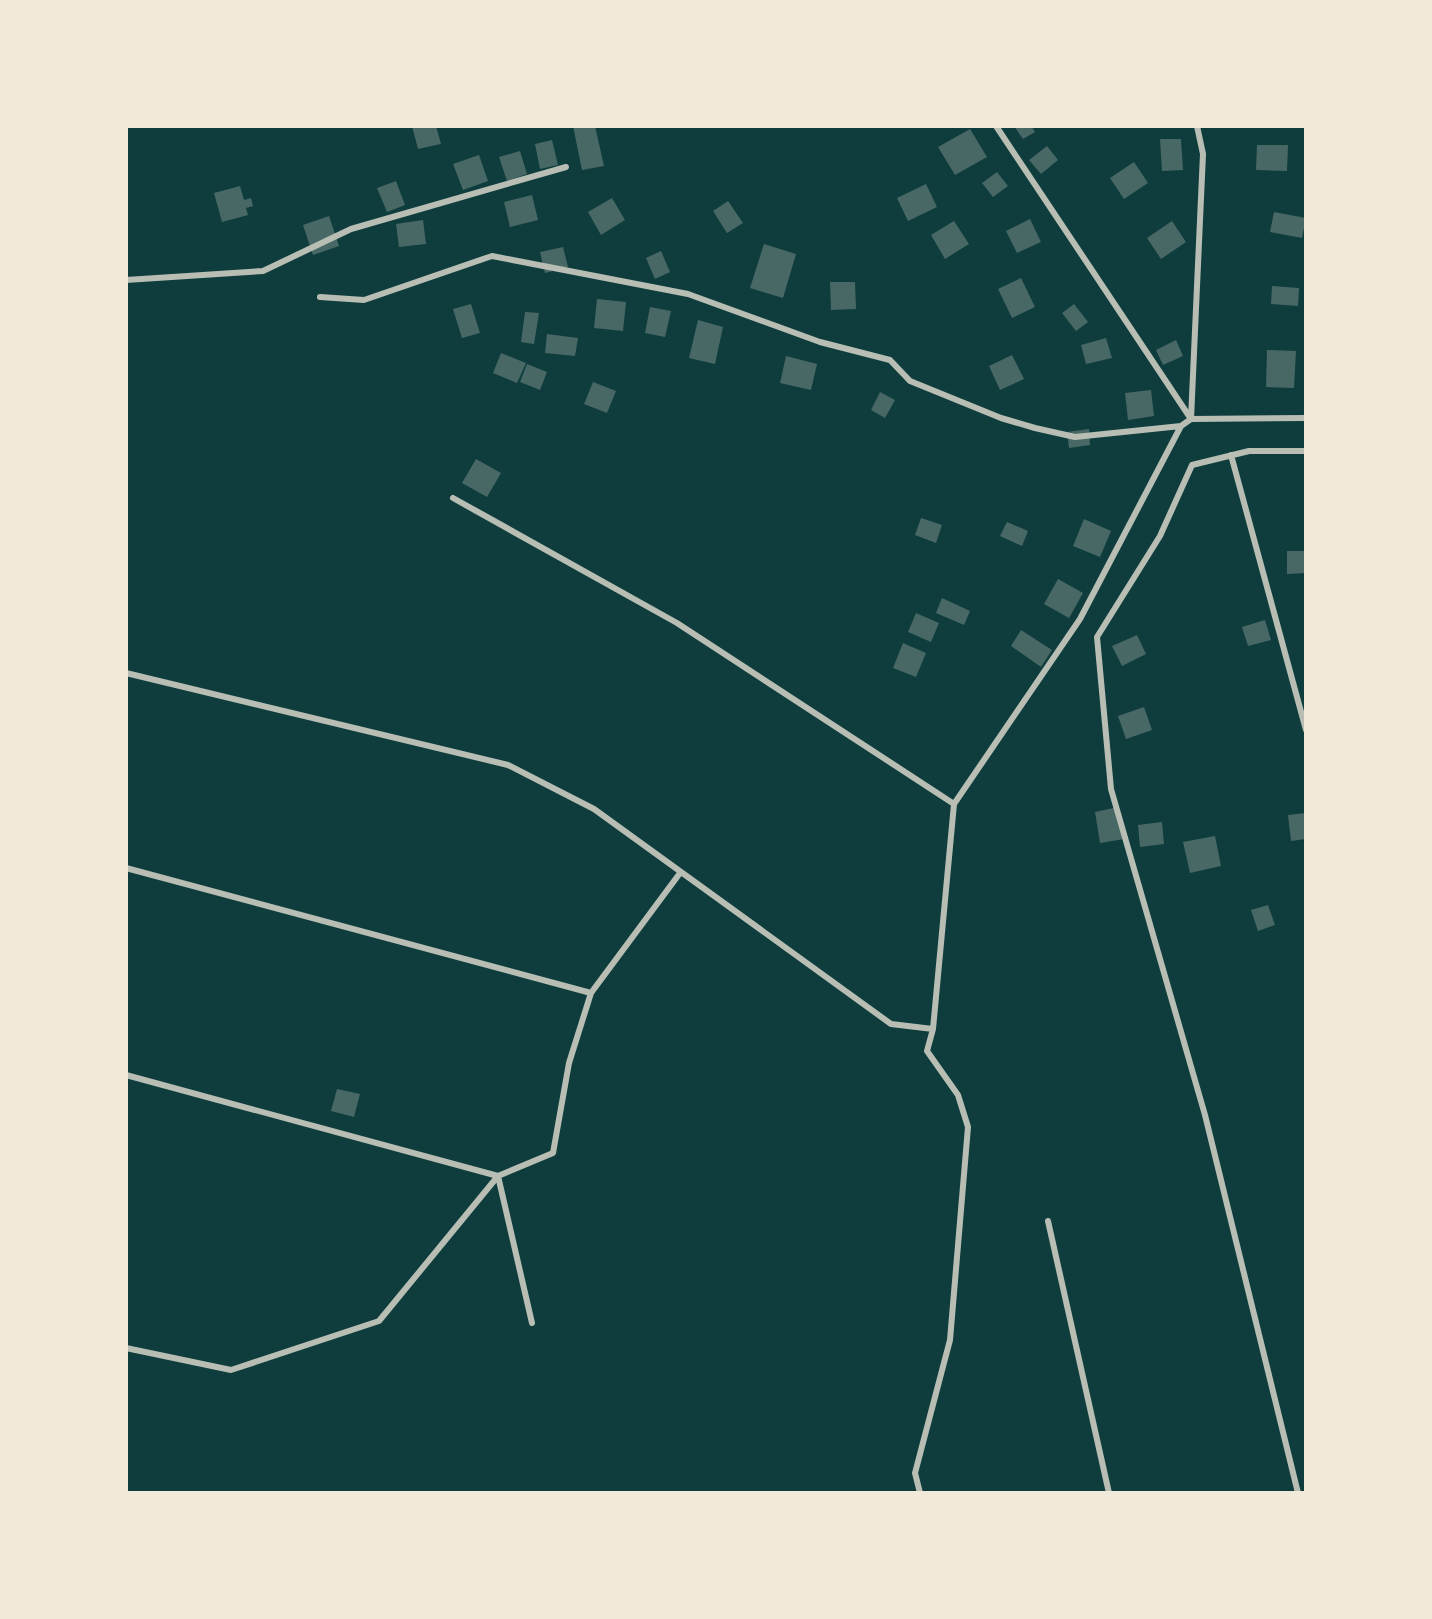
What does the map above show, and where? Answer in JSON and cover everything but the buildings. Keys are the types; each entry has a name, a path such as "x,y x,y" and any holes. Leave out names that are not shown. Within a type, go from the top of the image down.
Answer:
{"lane":[{"path":"996,126 1191,419"},
{"path":"1191,419 1203,154 1197,126"},
{"path":"126,280 263,271 351,229 566,167"},
{"path":"320,297 364,300 492,256 688,294 820,342 890,360 910,381 1035,428 1075,437 1181,426"},
{"path":"920,1493 915,1473 950,1340 968,1127 958,1095 927,1051 933,1029 954,804 1080,619 1181,426 1191,419 1306,418"},
{"path":"1298,1493 1205,1115 1111,789 1097,637 1160,536 1192,465 1249,451 1306,451"},
{"path":"1231,455 1306,730"},
{"path":"453,498 677,623 954,804"},
{"path":"126,673 508,765 594,809 891,1024 933,1029"},
{"path":"126,868 591,993"},
{"path":"126,1348 231,1370 379,1321 498,1176 553,1153 569,1063 591,993 680,873"},
{"path":"126,1075 498,1176"},
{"path":"498,1176 532,1323"},
{"path":"1048,1221 1109,1493"}]}
